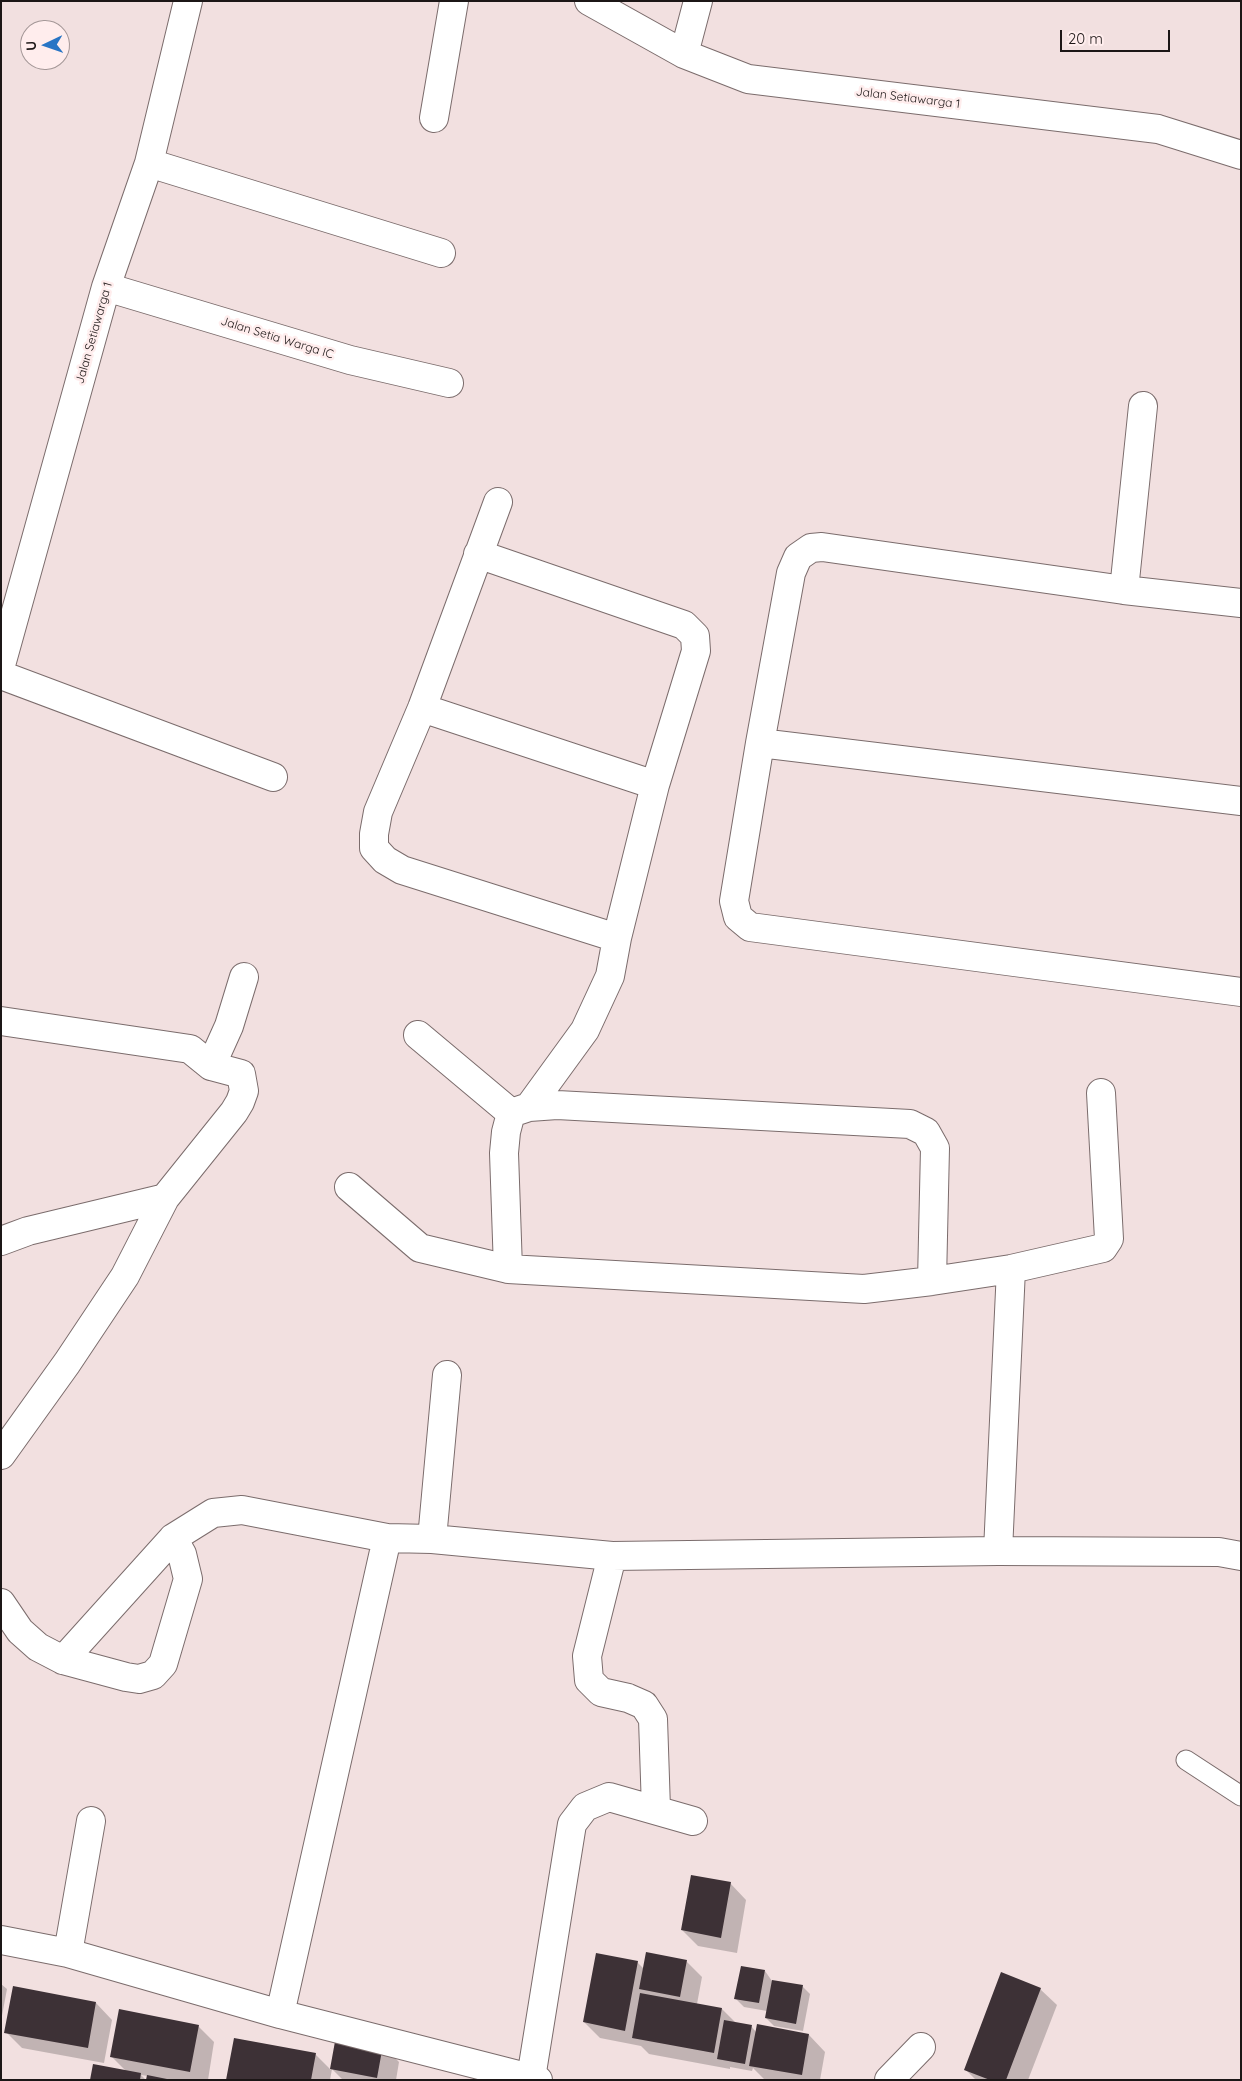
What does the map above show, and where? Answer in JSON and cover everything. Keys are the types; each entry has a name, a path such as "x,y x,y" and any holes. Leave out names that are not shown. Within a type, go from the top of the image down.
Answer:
{"street":[{"name":"Jalan Setiawarga 1","path":"1,665 106,287 149,163 188,1"},
{"path":"434,118 454,1"},
{"name":"Jalan Setiawarga 1","path":"589,1 684,54 748,79 1158,128 1241,155"},
{"path":"684,54 698,1"},
{"path":"149,163 441,253"},
{"name":"Jalan Setia Warga IC","path":"106,287 350,360 449,383"},
{"path":"1124,590 1144,406"},
{"path":"498,502 422,708 378,812 374,834 374,848 385,860 402,870 617,938"},
{"path":"1241,602 1124,590 822,547 811,548 798,557 791,573 734,901 738,917 750,927 1241,992"},
{"path":"478,554 684,625 695,636 696,651 655,786 617,938 610,976 585,1030 520,1110 506,1132 504,1153 508,1270"},
{"path":"1,675 273,777"},
{"path":"422,708 655,786"},
{"path":"760,743 1241,801"},
{"path":"211,1066 229,1026 244,977"},
{"path":"1,1021 190,1049 211,1066 241,1074 244,1091 234,1112 165,1198 125,1276 67,1363 1,1455"},
{"path":"418,1034 520,1110 557,1105 910,1124 926,1132 935,1148 932,1281"},
{"path":"349,1187 420,1248 508,1270 864,1289 932,1281 1011,1269 1103,1248 1109,1239 1102,1093"},
{"path":"1,1240 28,1231 165,1198"},
{"path":"998,1551 1011,1269"},
{"path":"432,1539 447,1374"},
{"path":"63,1660 173,1538 213,1513 242,1510 387,1538 432,1539 612,1556 998,1551 1219,1552 1241,1556"},
{"path":"1,1603 20,1630 38,1647 63,1660 126,1677 139,1678 153,1675 164,1664 188,1579 182,1554 173,1538"},
{"path":"280,2014 387,1538"},
{"path":"612,1556 587,1656 589,1680 601,1692 628,1698 644,1705 653,1719 656,1809"},
{"path":"1,1940 68,1953 280,2014 534,2079 572,1824 585,1807 609,1797 656,1809 694,1822"},
{"path":"68,1953 91,1821"},
{"path":"889,2080 921,2047"}],"lane":[{"path":"1186,1760 1241,1796"}],"building":[{"path":"691,1875 731,1882 721,1938 681,1930"},
{"path":"646,1952 687,1960 680,1997 639,1989"},
{"path":"596,1953 638,1961 625,2031 583,2022"},
{"path":"741,1966 765,1970 759,2003 734,1999"},
{"path":"1001,1972 1041,1988 1006,2080 990,2080 964,2070"},
{"path":"772,1980 803,1985 796,2024 765,2018"},
{"path":"13,1986 96,2002 88,2048 4,2033"},
{"path":"640,1993 722,2008 714,2053 632,2038"},
{"path":"119,2009 199,2025 190,2072 110,2057"},
{"path":"724,2020 752,2025 745,2064 717,2059"},
{"path":"757,2024 809,2034 802,2075 749,2066"},
{"path":"336,2036 383,2045 377,2078 330,2069"},
{"path":"234,2038 316,2053 311,2080 226,2080"},
{"path":"93,2064 141,2073 140,2080 90,2080"},
{"path":"147,2075 167,2079 167,2080 146,2080"}]}
